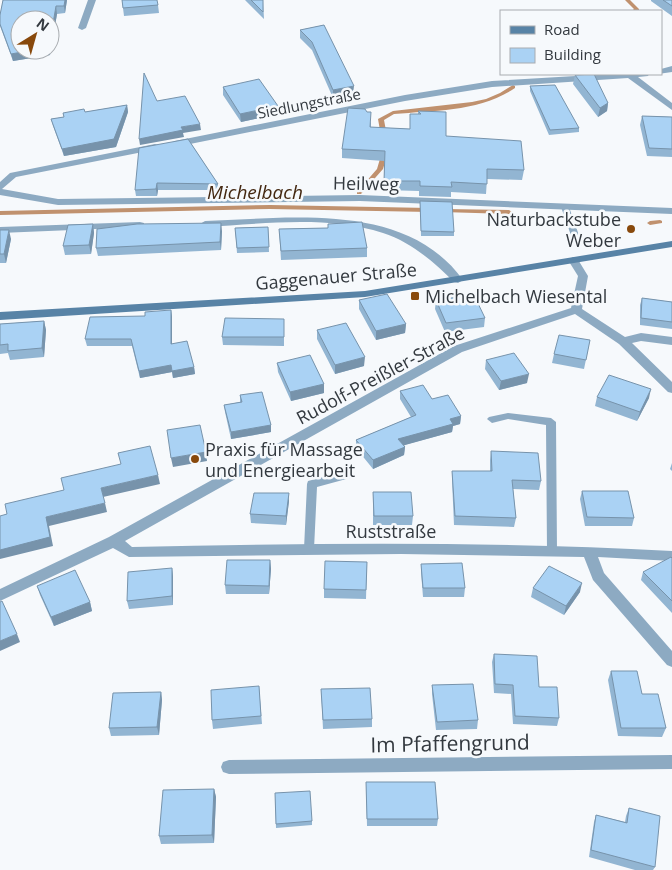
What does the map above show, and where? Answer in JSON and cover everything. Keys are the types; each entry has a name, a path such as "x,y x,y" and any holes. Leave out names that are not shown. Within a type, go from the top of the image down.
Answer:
{"main road":[{"name":"Gaggenauer Straße","path":"0,316 365,294 672,244"}],"street":[{"path":"82,28 92,0"},
{"name":"Siedlungstraße","path":"0,187 13,175 405,98 492,84 638,75"},
{"path":"631,76 672,107"},
{"name":"Heilweg","path":"0,192 58,202 360,198 672,212"},
{"path":"190,224 309,220 362,225 387,231 420,248 458,280"},
{"path":"0,230 150,225"},
{"path":"573,260 583,276 576,310 623,341 672,389"},
{"name":"Rudolf-Preißler-Straße","path":"0,595 114,541 458,349 576,310"},
{"path":"623,341 641,337 672,341"},
{"name":"Ruststraße","path":"114,541 129,552 309,549 588,551 672,556"},
{"path":"588,551 598,576 672,661"},
{"name":"Im Pfaffengrund","path":"229,767 672,762"}],"lane":[{"path":"566,207 578,244"},
{"path":"492,419 508,416 551,422 552,551"},
{"path":"309,549 312,484 346,475"}],"building":[{"path":"3,0 65,0 64,6 56,6 55,10 10,10 10,51 0,24"},
{"path":"122,0 157,0 158,5 123,8"},
{"path":"251,0 263,0 263,12"},
{"path":"663,0 672,0 672,6"},
{"path":"324,25 354,86 333,90 312,42 300,30"},
{"path":"144,73 157,101 185,96 200,124 181,127 183,130 139,139"},
{"path":"575,75 594,75 608,103 600,108"},
{"path":"259,79 278,106 240,114 223,87"},
{"path":"555,85 579,128 550,130 530,86"},
{"path":"127,105 114,139 62,149 51,119 64,117 63,113 84,109 85,112"},
{"path":"348,108 365,109 367,112 371,112 370,127 410,129 410,114 421,114 418,111 446,112 446,136 521,141 524,170 487,169 487,184 451,182 452,187 420,186 420,181 384,181 385,151 342,149"},
{"path":"642,116 672,117 672,149 649,148"},
{"path":"188,139 218,184 157,183 156,189 135,190 139,148"},
{"path":"420,201 452,202 454,232 421,231"},
{"path":"362,222 367,248 281,251 279,229 328,228 328,224"},
{"path":"221,223 220,242 96,248 97,229 137,224"},
{"path":"93,224 89,245 63,246 68,225"},
{"path":"268,227 269,247 237,248 235,228"},
{"path":"0,230 9,230 4,254 0,254"},
{"path":"387,294 406,324 376,331 359,300"},
{"path":"474,295 485,318 446,323 436,300"},
{"path":"642,298 672,302 672,322 641,318"},
{"path":"171,310 171,344 187,341 194,367 172,371 171,365 139,371 131,339 85,339 90,317 145,316 145,312"},
{"path":"225,318 284,319 284,337 222,337"},
{"path":"44,321 42,348 8,351 8,344 0,345 0,324"},
{"path":"346,323 365,357 335,365 317,330"},
{"path":"559,335 590,340 586,360 554,354"},
{"path":"514,353 529,374 501,381 486,360"},
{"path":"310,355 324,384 290,392 277,363"},
{"path":"609,375 651,389 640,412 597,397"},
{"path":"423,385 432,399 448,395 461,416 450,419 453,424 398,439 405,447 373,460 356,440 416,415 400,391"},
{"path":"262,392 271,425 231,432 224,405 242,402 240,395"},
{"path":"200,425 206,452 171,458 167,430"},
{"path":"150,446 158,475 101,488 105,503 46,517 50,537 0,550 0,516 7,514 5,504 64,490 61,478 121,464 118,453"},
{"path":"491,451 538,453 541,481 512,480 516,518 455,516 452,471 492,471"},
{"path":"582,491 628,491 634,518 587,517"},
{"path":"373,492 411,492 413,516 374,516"},
{"path":"254,493 289,493 286,516 250,514"},
{"path":"672,558 672,601 643,572"},
{"path":"227,560 270,560 269,586 225,585"},
{"path":"325,561 367,562 366,590 324,589"},
{"path":"462,563 465,588 423,588 421,564"},
{"path":"549,566 582,583 566,606 533,588"},
{"path":"172,568 172,596 127,601 128,572"},
{"path":"75,570 90,602 51,617 37,586"},
{"path":"2,601 17,634 0,641 0,602"},
{"path":"494,654 537,656 539,687 557,687 559,718 515,716 513,685 495,684"},
{"path":"611,671 637,671 642,694 658,694 666,728 621,728"},
{"path":"473,684 478,720 437,722 432,685"},
{"path":"259,686 261,716 212,720 211,690"},
{"path":"370,688 372,719 323,720 321,689"},
{"path":"161,692 157,727 109,728 113,693"},
{"path":"366,782 435,782 438,819 367,819"},
{"path":"214,789 212,835 159,836 163,790"},
{"path":"310,791 312,821 276,824 275,793"},
{"path":"629,808 660,816 655,867 591,850 596,815 627,823"}],"waterway":[{"path":"627,0 637,10"},
{"path":"384,136 381,119 393,113 472,104 502,95 513,87"},
{"path":"359,193 380,169 385,152"},
{"name":"Michelbach","path":"0,213 270,207 430,210"},
{"name":"Michelbach","path":"444,211 509,212"},
{"name":"Michelbach","path":"650,223 660,222"}],"place":[{"name":"Naturbackstube Weber","path":"631,229"},
{"name":"Michelbach Wiesental","path":"415,296"},
{"name":"Praxis für Massage und Energiearbeit","path":"195,459"}]}
